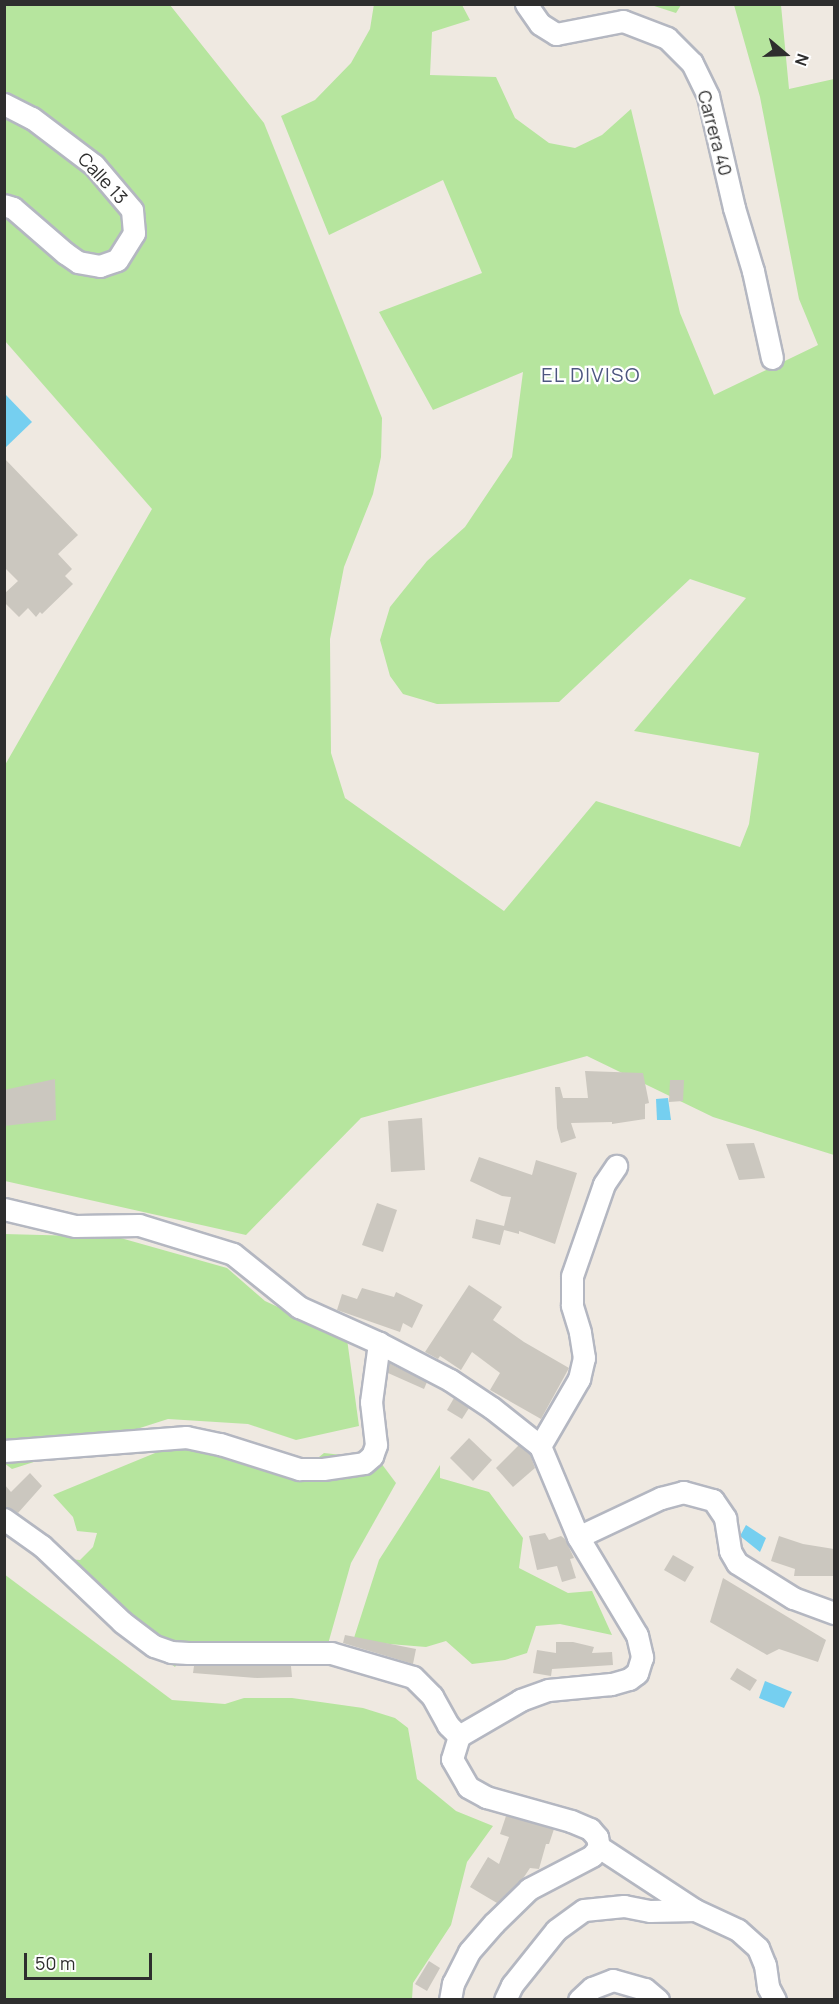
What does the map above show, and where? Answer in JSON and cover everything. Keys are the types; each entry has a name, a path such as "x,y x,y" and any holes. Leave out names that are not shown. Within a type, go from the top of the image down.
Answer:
{"street":[{"name":"Carrera 40","path":"526,4 540,24 556,34 623,21 667,38 692,63 708,96 734,208 753,271 772,358"},
{"name":"Calle 13","path":"4,104 32,118 94,165 132,210 134,233 117,260 100,266 78,262 13,208 4,205"},
{"path":"540,1446 579,1379 584,1358 580,1332 572,1305 572,1276 604,1184 616,1166"},
{"path":"4,1209 75,1226 139,1225 233,1254 299,1307 379,1343 450,1380 492,1408 540,1446 578,1537 637,1635 642,1657 637,1673 629,1679 611,1684 548,1690 521,1700 459,1736 452,1759 468,1787 486,1797 571,1821 590,1829 597,1837 599,1847 695,1910 738,1930 759,1948 765,1965 768,1987 775,2000"},
{"path":"4,1451 32,1447 186,1437 220,1444 299,1469 323,1469 364,1463 372,1456 376,1445 370,1402 379,1343"},
{"path":"578,1537 661,1498 683,1492 703,1497 713,1500 725,1518 730,1551 737,1563 793,1598 834,1613"},
{"path":"4,1519 42,1546 122,1622 154,1646 171,1652 188,1653 332,1653 413,1677 432,1696 452,1732 459,1736"},
{"path":"450,2000 453,1983 469,1952 494,1923 529,1889 592,1856 599,1847"},
{"path":"505,2000 512,1985 556,1930 584,1910 624,1906 650,1911 695,1910"},
{"path":"579,2000 591,1988 613,1980 645,1989 658,2000"}],"green space":[{"path":"374,4 462,5 470,20 432,32 430,75 496,77 515,118 549,143 575,148 602,135 631,109 680,313 714,395 818,345 799,299 760,97 734,5 781,5 789,89 834,79 834,1155 713,1117 587,1056 361,1118 246,1235 5,1181 5,765 152,509 5,341 5,5 170,5 264,123 382,418 381,457 373,494 344,567 330,639 331,753 345,798 504,911 596,801 740,847 749,824 759,753 634,731 746,598 690,579 559,702 437,704 403,694 390,676 380,640 390,607 427,561 465,527 512,457 523,372 433,410 379,312 482,273 443,180 329,235 281,116 315,100 351,63 370,29"},
{"path":"648,4 681,4 681,5 676,13"},
{"path":"4,1234 117,1237 227,1268 265,1301 347,1339 359,1426 296,1440 248,1424 168,1419 12,1469 4,1463"},
{"path":"177,1444 309,1465 324,1453 378,1459 396,1483 351,1563 328,1644 192,1641 175,1667 40,1557 80,1560 93,1547 97,1533 77,1531 73,1517 53,1495"},
{"path":"440,1465 440,1478 489,1492 523,1538 519,1568 568,1593 592,1591 612,1635 560,1624 536,1626 527,1653 505,1660 472,1664 446,1641 426,1647 353,1641 379,1560"},
{"path":"4,1574 172,1700 225,1704 244,1698 292,1698 363,1708 395,1718 408,1728 417,1779 456,1811 493,1826 467,1862 451,1925 413,1983 412,1999 5,1999"}],"water":[{"path":"4,395 32,422 5,448"},
{"path":"668,1098 671,1120 657,1120 656,1099"},
{"path":"746,1525 766,1538 760,1552 740,1536"},
{"path":"765,1681 792,1692 784,1708 759,1698"}],"building":[{"path":"4,458 78,535 58,554 72,569 65,576 73,584 36,617 28,608 19,617 4,602 4,594 18,581 4,567"},
{"path":"585,1071 643,1073 649,1103 645,1104 645,1119 612,1124 612,1122 571,1123 576,1138 561,1143 557,1128 555,1087 560,1087 563,1098 588,1098"},
{"path":"55,1079 56,1120 4,1126 4,1090"},
{"path":"670,1080 684,1080 683,1101 669,1102"},
{"path":"422,1118 425,1170 391,1172 388,1121"},
{"path":"754,1143 765,1178 739,1180 726,1144"},
{"path":"479,1157 532,1175 536,1160 577,1173 555,1244 519,1231 519,1234 504,1230 500,1245 472,1238 476,1219 504,1226 511,1197 502,1196 470,1181"},
{"path":"377,1203 397,1210 383,1252 362,1245"},
{"path":"469,1285 502,1307 493,1320 524,1342 569,1368 541,1419 490,1390 500,1373 472,1352 461,1370 440,1356 438,1359 425,1352"},
{"path":"362,1288 394,1297 396,1292 423,1305 412,1328 403,1323 400,1332 337,1310 342,1294 357,1299"},
{"path":"389,1363 427,1382 424,1389 388,1373"},
{"path":"454,1398 469,1408 462,1419 447,1410"},
{"path":"469,1438 492,1460 473,1481 450,1458"},
{"path":"519,1445 530,1454 535,1468 513,1487 496,1468"},
{"path":"30,1473 42,1486 18,1513 4,1506 4,1484 11,1492"},
{"path":"545,1533 549,1540 561,1536 565,1539 574,1558 570,1559 576,1578 562,1582 557,1566 537,1570 529,1536"},
{"path":"779,1536 803,1544 834,1549 833,1576 794,1576 795,1569 771,1561"},
{"path":"673,1555 694,1567 685,1582 664,1570"},
{"path":"723,1578 826,1640 818,1662 779,1649 767,1655 710,1622"},
{"path":"345,1635 416,1649 413,1664 343,1643"},
{"path":"556,1642 573,1642 594,1647 592,1653 612,1652 613,1665 552,1669 551,1676 533,1673 537,1650 556,1653"},
{"path":"194,1666 291,1666 292,1677 257,1678 193,1673"},
{"path":"737,1668 757,1680 750,1691 730,1679"},
{"path":"506,1816 554,1829 549,1844 546,1844 539,1869 530,1868 524,1877 497,1903 470,1887 488,1857 499,1864 509,1837 500,1834"},
{"path":"429,1961 440,1968 427,1991 415,1984"}],"district":[{"name":"EL DIVISO","path":"591,374"}]}
